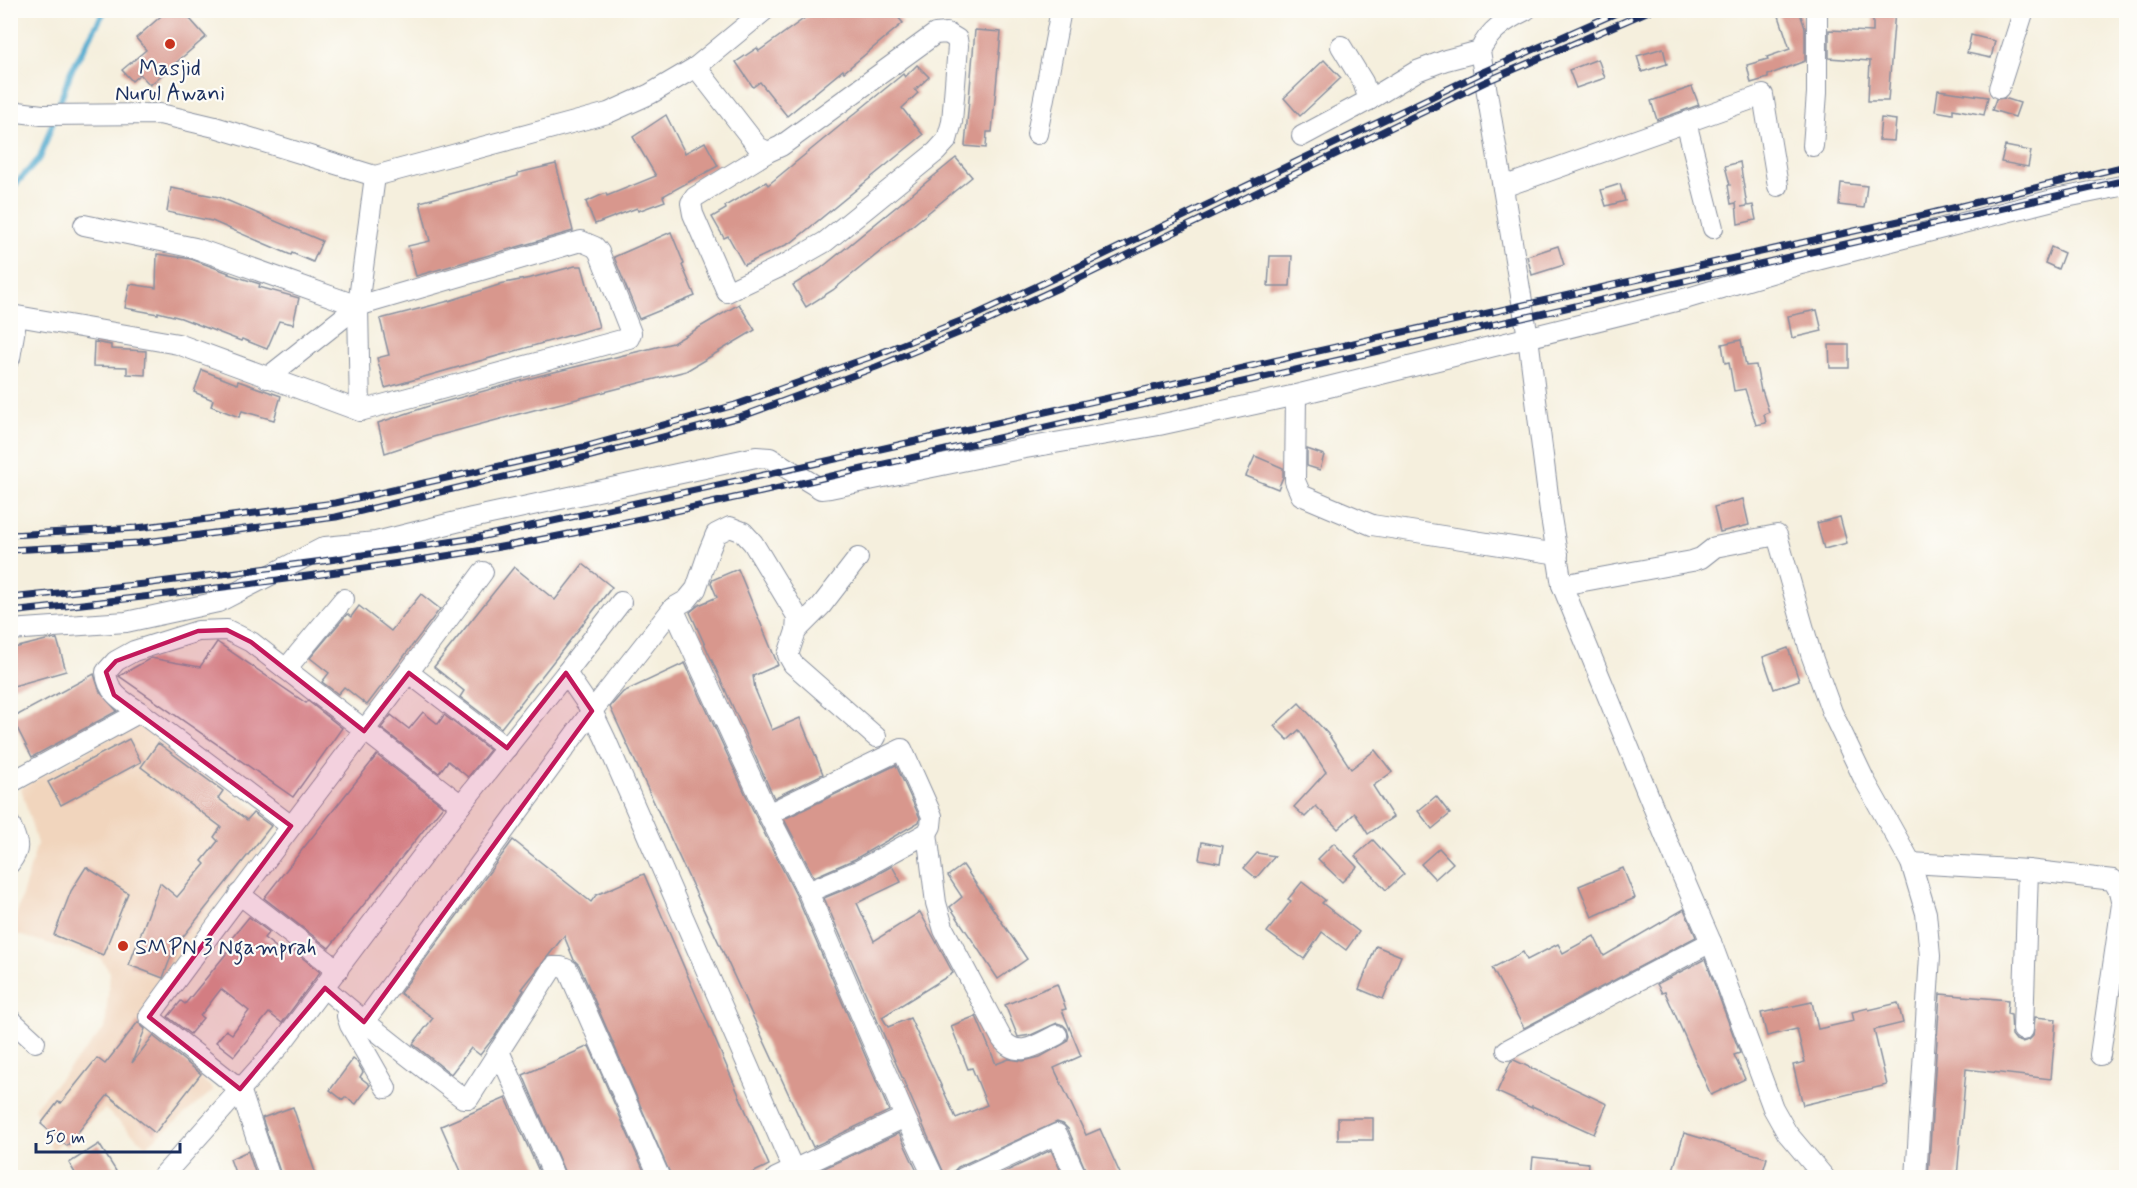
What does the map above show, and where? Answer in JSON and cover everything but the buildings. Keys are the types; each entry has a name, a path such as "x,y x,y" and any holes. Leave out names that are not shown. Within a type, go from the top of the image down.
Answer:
{"street":[{"path":"10,111 42,116 160,114 215,127 375,176 608,113 650,94 696,67 765,10"},
{"path":"1037,134 1061,10"},
{"path":"1526,10 1497,28 1484,40 1480,51 1528,337 1550,512 1562,585 1711,942 1773,1108 1786,1132 1825,1178"},
{"path":"1813,146 1817,93 1817,10"},
{"path":"1999,88 2024,10"},
{"path":"947,33 957,39 952,122 947,140 936,152 825,242 788,263 727,292 693,213 691,203 694,197 768,152 781,146 935,34 947,33"},
{"path":"1341,46 1363,82 1369,100"},
{"path":"1302,136 1418,71 1446,60 1480,51"},
{"path":"696,67 758,147 768,152"},
{"path":"1503,186 1763,95 1778,186"},
{"path":"1686,122 1713,228"},
{"path":"360,411 358,306 375,176"},
{"path":"10,630 126,622 218,602 325,547 376,542 483,515 756,457 770,458 821,489 1020,449 1159,426 1296,395 1688,298 1801,264 2061,198 2127,185"},
{"path":"84,225 195,248 358,306"},
{"path":"10,358 17,316 178,344 267,378 360,411 629,338 631,333 599,252 595,247 582,241 358,306 267,378"},
{"path":"1296,395 1295,481 1301,495 1372,525 1558,554"},
{"path":"356,1016 673,608 687,600 696,590 717,534 730,527 743,532 753,543 797,616 796,631 788,655 793,664 876,737"},
{"path":"1562,585 1692,561 1701,558 1715,547 1777,535 1811,654 1832,712 1864,779 1911,863 1926,913 1930,956 1916,1178"},
{"path":"796,631 821,606 858,558"},
{"path":"270,1178 240,1089 149,1017 239,894 483,573"},
{"path":"286,669 344,599"},
{"path":"161,1178 281,1044 461,805 621,602"},
{"path":"673,608 768,814 808,892 905,1117 934,1178"},
{"path":"126,622 134,651"},
{"path":"291,826 140,712 114,695 107,683 106,672 116,661 134,651 198,630 227,630 251,642 461,805"},
{"path":"409,673 507,748"},
{"path":"566,673 592,711 789,1175 905,1117"},
{"path":"10,783 140,712"},
{"path":"768,814 902,749 932,816 931,826 927,833 860,870 808,892"},
{"path":"10,824 19,846 10,863"},
{"path":"927,833 936,903 944,930 1002,1039 1018,1051 1026,1050 1057,1035"},
{"path":"1911,863 2028,870 2113,880 2122,904 2100,1055"},
{"path":"2023,1030 2028,870"},
{"path":"239,894 338,970"},
{"path":"1507,1050 1711,942"},
{"path":"325,988 356,1016 463,1098 469,1098 552,967 568,970 660,1178"},
{"path":"356,1016 347,1016 386,1088"},
{"path":"10,1019 35,1042"},
{"path":"500,1051 555,1178"},
{"path":"963,1178 1057,1134 1077,1178"}],"highlighted area":[{"path":"227,630 251,642 364,731 409,673 507,748 566,673 592,711 364,1022 325,988 240,1089 149,1017 291,826 114,695 106,672 116,661 198,631"}],"shaded area":[{"name":"SMPN 3 Ngamprah","path":"137,723 278,826 149,1002 142,1021 214,1090 146,1146 105,1109 52,1150 34,1108 105,1028 110,972 100,958 11,933 37,844 21,788"}],"waterway":[{"path":"10,190 40,158 71,71 105,10"}],"railway":[{"path":"10,535 137,528 335,503 584,447 735,405 873,356 973,316 1483,72 1623,10"},
{"path":"10,550 139,543 336,517 587,457 743,416 876,367 978,325 1485,82 1651,10"},
{"path":"10,598 144,584 323,561 475,538 1899,221 2126,166"},
{"path":"10,612 361,569 586,531 2126,180"}],"place":[{"name":"Masjid Nurul Awani","path":"170,44"},
{"name":"SMPN 3 Ngamprah","path":"123,946"}]}
